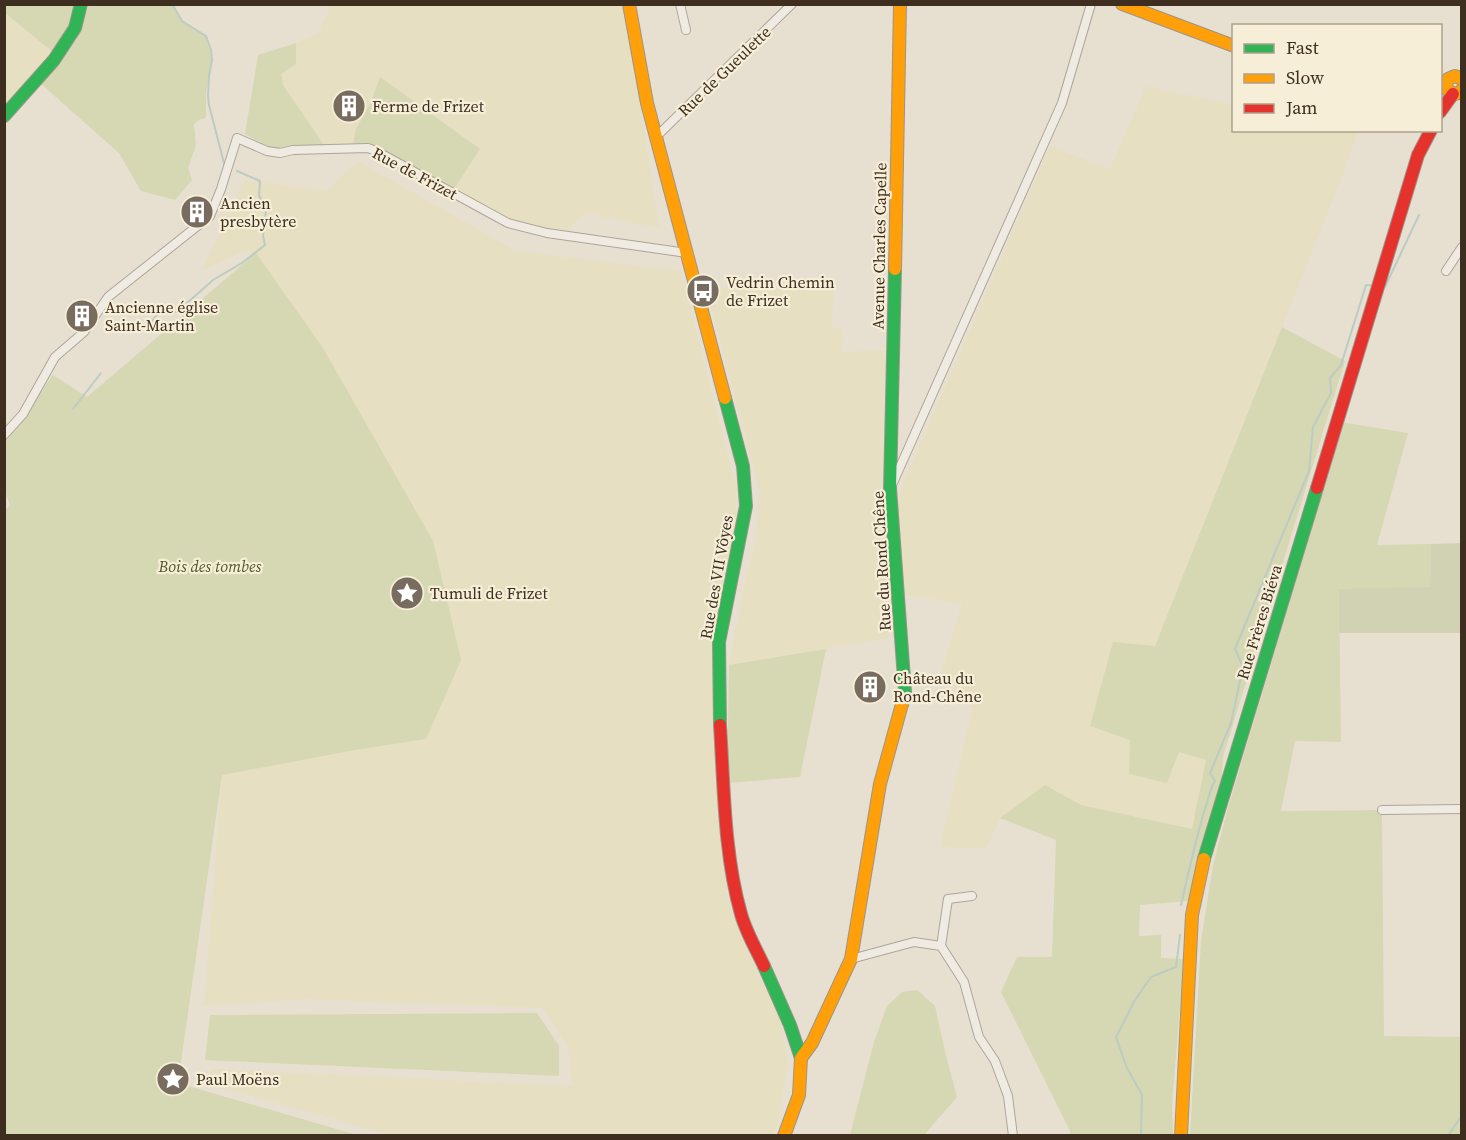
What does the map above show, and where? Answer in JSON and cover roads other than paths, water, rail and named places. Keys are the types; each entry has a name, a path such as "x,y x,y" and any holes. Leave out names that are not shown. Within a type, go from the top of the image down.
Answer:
{"street":[{"path":"4,116 54,60 75,28 81,4"},
{"name":"Rue des VII Vôyes","path":"629,4 643,87 743,466 746,506 719,642 720,717 727,829 735,888 742,917 790,1024 801,1058"},
{"path":"680,4 686,30"},
{"name":"Avenue Charles Capelle","path":"891,488 900,4"},
{"name":"Rue du Rond Chêne","path":"784,1136 799,1095 801,1058 812,1043 851,958 880,784 905,692 891,488 1062,103 1091,4"},
{"path":"1122,4 1232,45"},
{"name":"Rue de Gueulette","path":"656,137 788,6"},
{"path":"1442,109 1459,84 1455,76 1443,79"},
{"name":"Rue Frères Biéva","path":"1180,1136 1192,915 1204,858 1418,155 1430,132"},
{"name":"Rue de Frizet","path":"4,435 23,414 55,357 84,332 108,297 210,216 237,138 267,151 280,153 293,150 368,148 508,223 547,233 687,253"},
{"path":"1446,271 1461,247"},
{"path":"1382,810 1461,809"},
{"path":"972,896 948,899 941,946 964,982 979,1037 995,1061 1008,1096 1013,1136"},
{"path":"851,958 914,942 941,946"}],"waterway":[{"path":"172,4 182,21 206,36 211,50 209,105 225,167"},
{"path":"168,311 177,312 213,280 242,263 265,245 263,236 266,210 259,196 260,181 237,171"},
{"path":"1384,287 1419,215"},
{"path":"1181,905 1201,824 1215,781 1210,773 1231,723 1243,667 1235,649 1309,471 1313,427 1331,393 1330,378 1341,365 1366,285 1375,286"},
{"path":"149,325 160,311 165,311"},
{"path":"73,409 101,373"},
{"path":"1141,1136 1142,1095 1126,1066 1116,1037 1135,1000 1151,977 1176,967 1180,935"},
{"path":"1448,1136 1462,1115"}],"place":[{"name":"Ferme de Frizet","path":"349,106"},
{"name":"Ancien presbytère","path":"197,212"},
{"name":"Vedrin Chemin de Frizet","path":"703,291"},
{"name":"Ancienne église Saint-Martin","path":"82,316"},
{"name":"Tumuli de Frizet","path":"407,593"},
{"name":"Château du Rond-Chêne","path":"870,687"},
{"name":"Paul Moëns","path":"173,1079"}],"park label":[{"name":"Bois des tombes","path":"210,566"}]}
